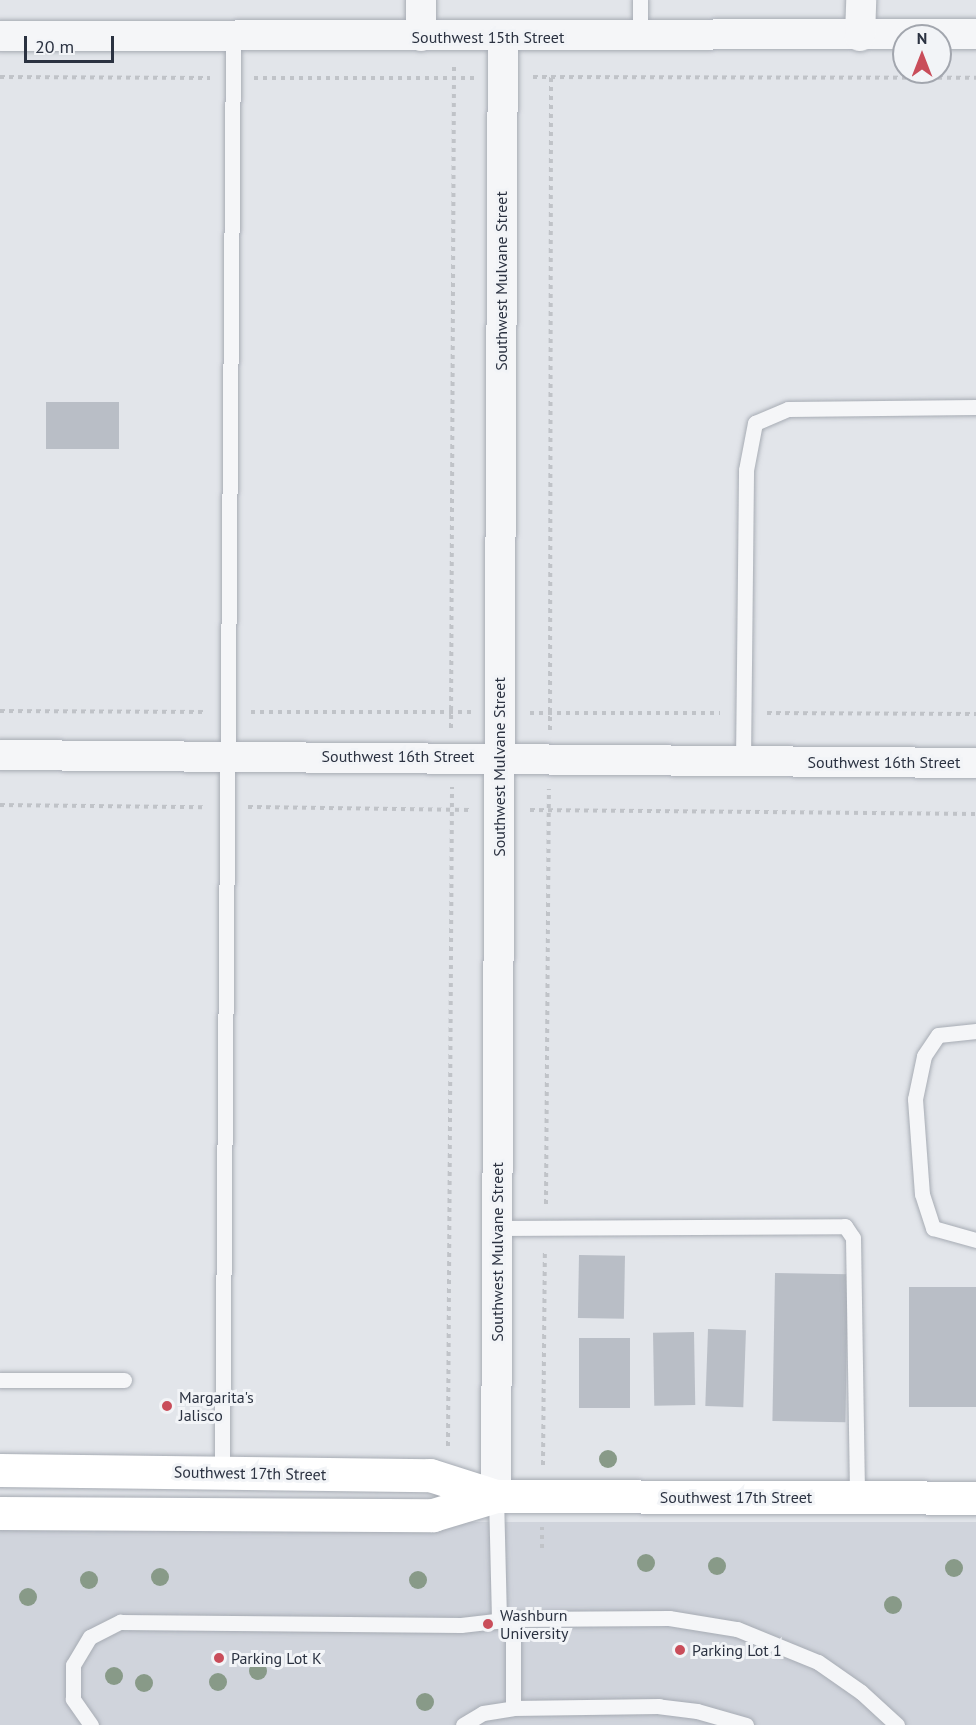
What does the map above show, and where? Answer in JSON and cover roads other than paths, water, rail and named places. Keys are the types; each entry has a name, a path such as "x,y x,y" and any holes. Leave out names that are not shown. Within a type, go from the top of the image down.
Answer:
{"main road":[{"name":"Southwest 17th Street","path":"0,1470 430,1475 496,1496"},
{"name":"Southwest 17th Street","path":"0,1513 433,1515 496,1496 976,1498"}],"street":[{"path":"421,0 421,36"},
{"path":"860,36 861,0"},
{"name":"Southwest 15th Street","path":"0,36 232,35 503,38 976,34"},
{"name":"Southwest Mulvane Street","path":"496,1496 503,38"},
{"name":"Southwest 16th Street","path":"0,755 452,756 976,763"}],"lane":[{"path":"640,0 640,37"},
{"path":"222,1472 225,756 232,35"},
{"path":"743,761 746,470 755,423 788,409 976,407"},
{"path":"976,1031 938,1035 924,1056 915,1099 922,1194 933,1228 976,1240"},
{"path":"497,1228 845,1226 854,1238 857,1498"},
{"path":"0,1380 124,1380"},
{"path":"496,1496 513,1708"},
{"path":"91,1725 73,1699 73,1665 86,1641 114,1624 461,1625 506,1620 669,1618 737,1629 787,1646 825,1667 861,1692 897,1725"},
{"path":"463,1725 483,1713 513,1708 659,1706 698,1711 746,1725"}],"place":[{"name":"Margarita's Jalisco","path":"167,1406"},
{"name":"Washburn University","path":"488,1624"},
{"name":"Parking Lot 1","path":"680,1650"},
{"name":"Parking Lot K","path":"219,1658"}]}
